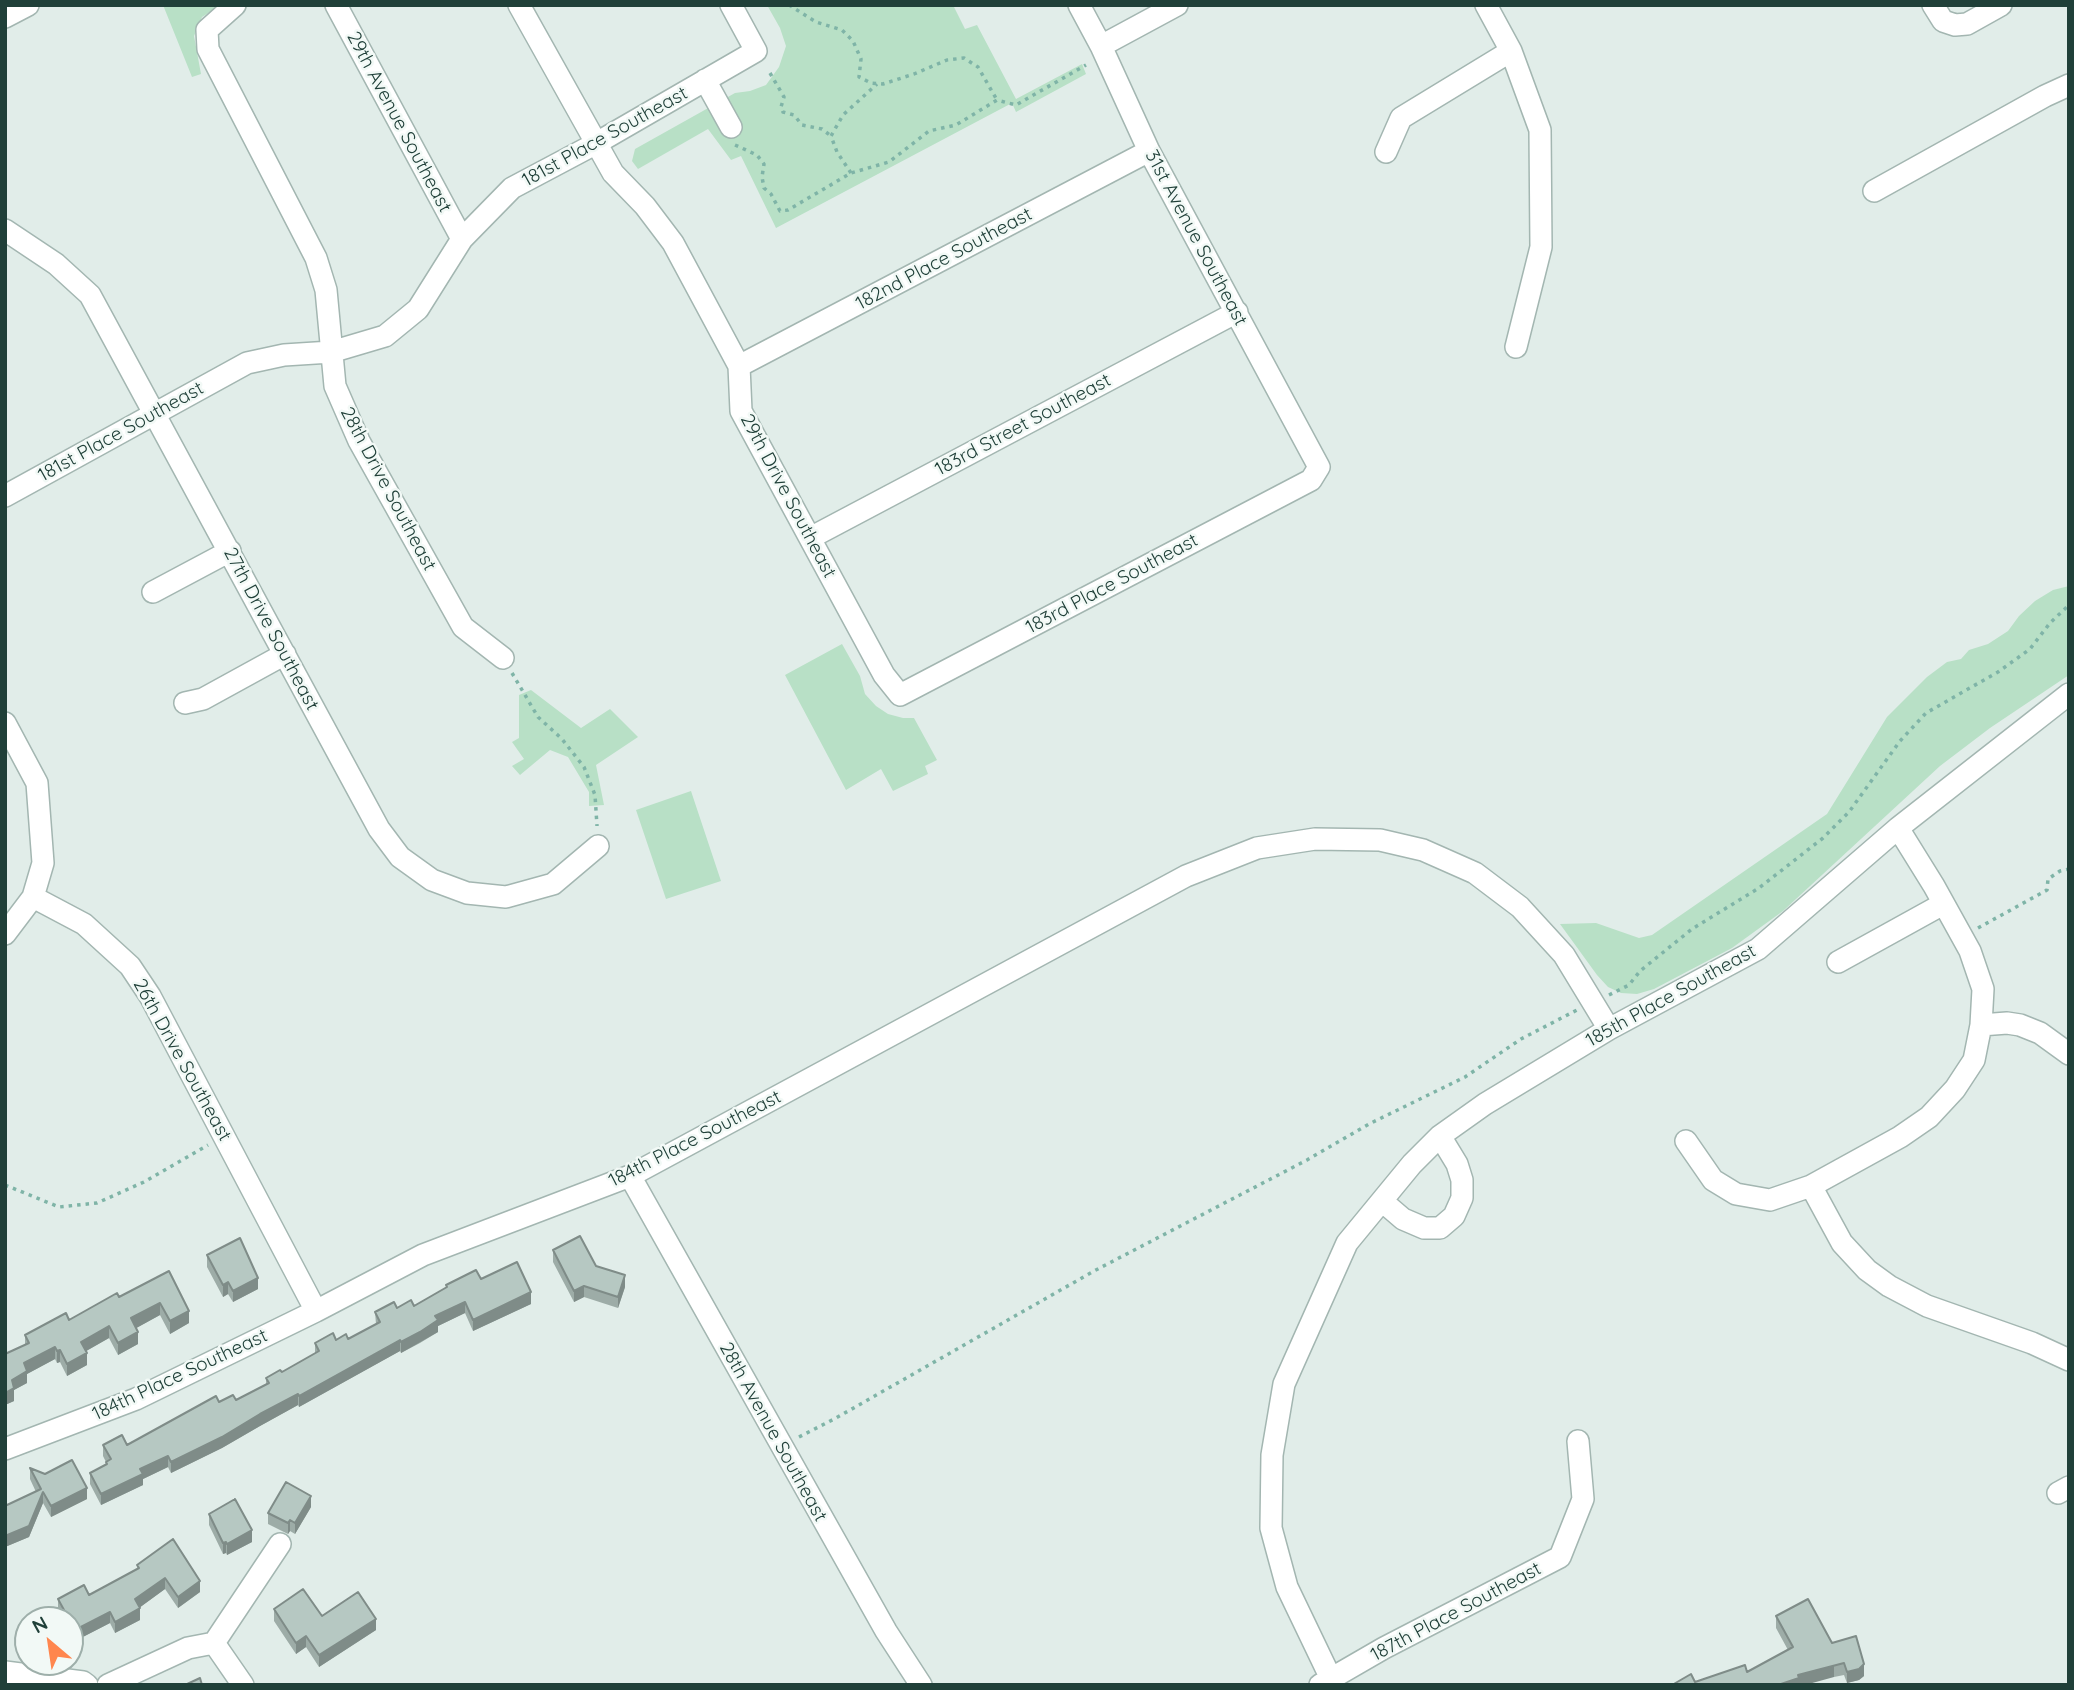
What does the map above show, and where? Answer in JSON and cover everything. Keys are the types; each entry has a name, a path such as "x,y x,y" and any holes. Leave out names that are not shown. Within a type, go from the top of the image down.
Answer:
{"street":[{"path":"5,18 28,5"},
{"name":"28th Drive Southeast","path":"235,5 207,30 208,49 316,258 326,290 335,386 359,442 463,627 503,658"},
{"name":"29th Avenue Southeast","path":"336,5 462,239"},
{"name":"29th Drive Southeast","path":"519,5 613,173 645,206 673,243 739,366 741,411 884,675 900,695"},
{"name":"181st Place Southeast","path":"5,496 247,363 284,355 331,352 385,336 418,309 462,239 512,188 595,144 756,51 731,5"},
{"name":"31st Avenue Southeast","path":"1079,5 1101,46 1149,151 1319,467"},
{"path":"1101,46 1177,5"},
{"path":"1486,5 1511,51 1540,130 1541,247 1516,347"},
{"path":"1938,13 1955,24 1967,24 2001,5"},
{"path":"1386,152 1401,118 1511,51"},
{"path":"705,80 733,136"},
{"path":"1874,191 2069,85"},
{"name":"182nd Place Southeast","path":"739,366 1149,151"},
{"name":"27th Drive Southeast","path":"5,230 56,264 90,295 379,828 400,857 432,880 467,893 506,897 553,884 598,846"},
{"name":"183rd Street Southeast","path":"810,538 1237,313"},
{"name":"183rd Place Southeast","path":"900,695 1311,480 1319,467"},
{"path":"153,593 230,551"},
{"path":"185,703 202,699 285,654"},
{"name":"185th Place Southeast","path":"1328,1683 1287,1587 1271,1528 1272,1455 1284,1384 1346,1243 1412,1164 1440,1136 1485,1104 1609,1029 1758,949 1898,828 2069,694"},
{"path":"5,723 37,783 43,863 33,897 5,934"},
{"path":"1686,1141 1713,1180 1736,1194 1770,1200 1811,1186 1900,1137 1929,1117 1955,1088 1974,1060 1981,1024 1983,989 1970,951 1898,828"},
{"name":"184th Place Southeast","path":"5,1449 136,1399 423,1255 631,1176 1186,876 1257,848 1315,839 1380,840 1423,850 1475,873 1520,907 1564,955 1593,1002"},
{"name":"26th Drive Southeast","path":"33,897 84,924 130,965 150,996 316,1311"},
{"path":"1838,962 1943,904"},
{"path":"1593,1002 1609,1029"},
{"path":"1981,1024 2020,1025 2040,1033 2069,1054"},
{"path":"1382,1201 1403,1219 1424,1228 1440,1228 1454,1216 1462,1198 1462,1180 1457,1164 1440,1136"},
{"name":"28th Avenue Southeast","path":"631,1176 886,1631 921,1685"},
{"path":"1811,1186 1842,1243 1867,1270 1889,1286 1927,1306 2032,1343 2069,1360"},
{"name":"187th Place Southeast","path":"1328,1683 1384,1648 1560,1557 1583,1499 1578,1441"},
{"path":"108,1685 188,1648 214,1643 280,1544"},
{"path":"214,1643 243,1685"},
{"path":"5,1672 83,1682 88,1685"}],"path":[{"path":"789,5 816,22 842,30 853,41 861,59 859,77 871,83 877,84 914,74 947,60 964,58 978,67 997,100 1016,105 1086,65"},
{"path":"770,72 784,97 781,107 783,111 794,115 803,125 822,130 831,136 837,152 851,173"},
{"path":"831,136 843,115 877,84"},
{"path":"733,136 764,164 764,188 771,194 780,211 788,210 851,173 889,162 929,131 956,125 997,100"},
{"path":"781,1446 836,1418 1104,1265 1307,1160 1369,1124 1465,1077 1521,1039 1629,985 1640,971 1692,929 1759,888 1823,838 1849,812 1900,741 1926,712 1998,672 2030,649 2050,623 2069,605"},
{"path":"503,658 538,717 584,767 595,795 598,846"},
{"path":"1962,936 2047,890 2048,879 2069,869"},
{"path":"5,1185 59,1207 96,1203 144,1182 224,1135"}],"green space":[{"path":"163,5 221,5 202,17 194,36 201,74 192,77"},
{"path":"767,5 953,5 965,29 977,25 1016,99 1082,64 1086,74 1016,112 1012,103 776,228 741,156 731,160 708,129 638,169 632,161 635,149 735,93 766,85 779,67 786,46 780,28"},
{"path":"2069,586 2069,675 1990,728 1940,766 1783,911 1732,948 1654,989 1637,994 1621,993 1608,987 1597,975 1560,924 1596,923 1639,938 1652,935 1827,814 1887,717 1927,677 1947,662 1961,659 1969,650 1988,644 2008,631 2035,601 2053,590"},
{"path":"842,644 860,676 865,694 876,706 888,714 914,718 937,760 925,766 928,774 893,791 881,769 846,790 785,675"},
{"path":"531,690 581,728 610,709 638,737 596,765 604,805 589,806 589,792 568,757 550,750 520,775 512,766 524,759 512,742 519,738 519,695"},
{"path":"691,791 721,881 666,899 636,810"}],"building":[{"path":"580,1236 596,1266 625,1275 618,1297 584,1286 574,1291 553,1250"},
{"path":"240,1238 258,1278 233,1291 228,1282 223,1285 207,1255"},
{"path":"517,1262 531,1292 473,1320 465,1302 435,1316 438,1320 420,1332 401,1342 400,1340 171,1462 168,1456 140,1469 143,1474 101,1494 90,1473 111,1459 103,1445 122,1435 127,1445 216,1396 219,1402 233,1395 236,1400 269,1383 266,1378 319,1351 315,1343 333,1333 336,1340 346,1334 348,1339 380,1322 375,1312 394,1302 397,1308 411,1300 414,1306 476,1270 481,1279"},
{"path":"169,1271 189,1311 170,1321 160,1303 131,1318 138,1332 118,1343 109,1326 81,1342 87,1353 67,1364 60,1350 57,1351 55,1347 24,1363 27,1371 12,1380 14,1388 5,1393 5,1354 29,1343 25,1335 66,1313 69,1320 117,1293 119,1297"},
{"path":"72,1460 87,1488 51,1506 43,1492 29,1526 5,1536 5,1503 7,1505 41,1489 30,1468 45,1474"},
{"path":"286,1482 311,1496 295,1523 290,1520 288,1523 268,1513"},
{"path":"235,1499 252,1530 227,1544 223,1543 209,1514"},
{"path":"173,1539 200,1581 178,1597 165,1578 135,1599 140,1608 115,1622 110,1612 84,1625 84,1606 62,1606 58,1599 84,1585 89,1595 139,1568 137,1565"},
{"path":"303,1589 322,1616 358,1592 376,1619 319,1655 306,1636 296,1643 274,1609"},
{"path":"1808,1599 1832,1643 1856,1636 1864,1664 1859,1669 1847,1672 1844,1663 1798,1675 1799,1678 1778,1685 1672,1685 1691,1674 1695,1682 1745,1665 1747,1672 1793,1647 1776,1616"},
{"path":"200,1678 202,1685 185,1685"}]}
